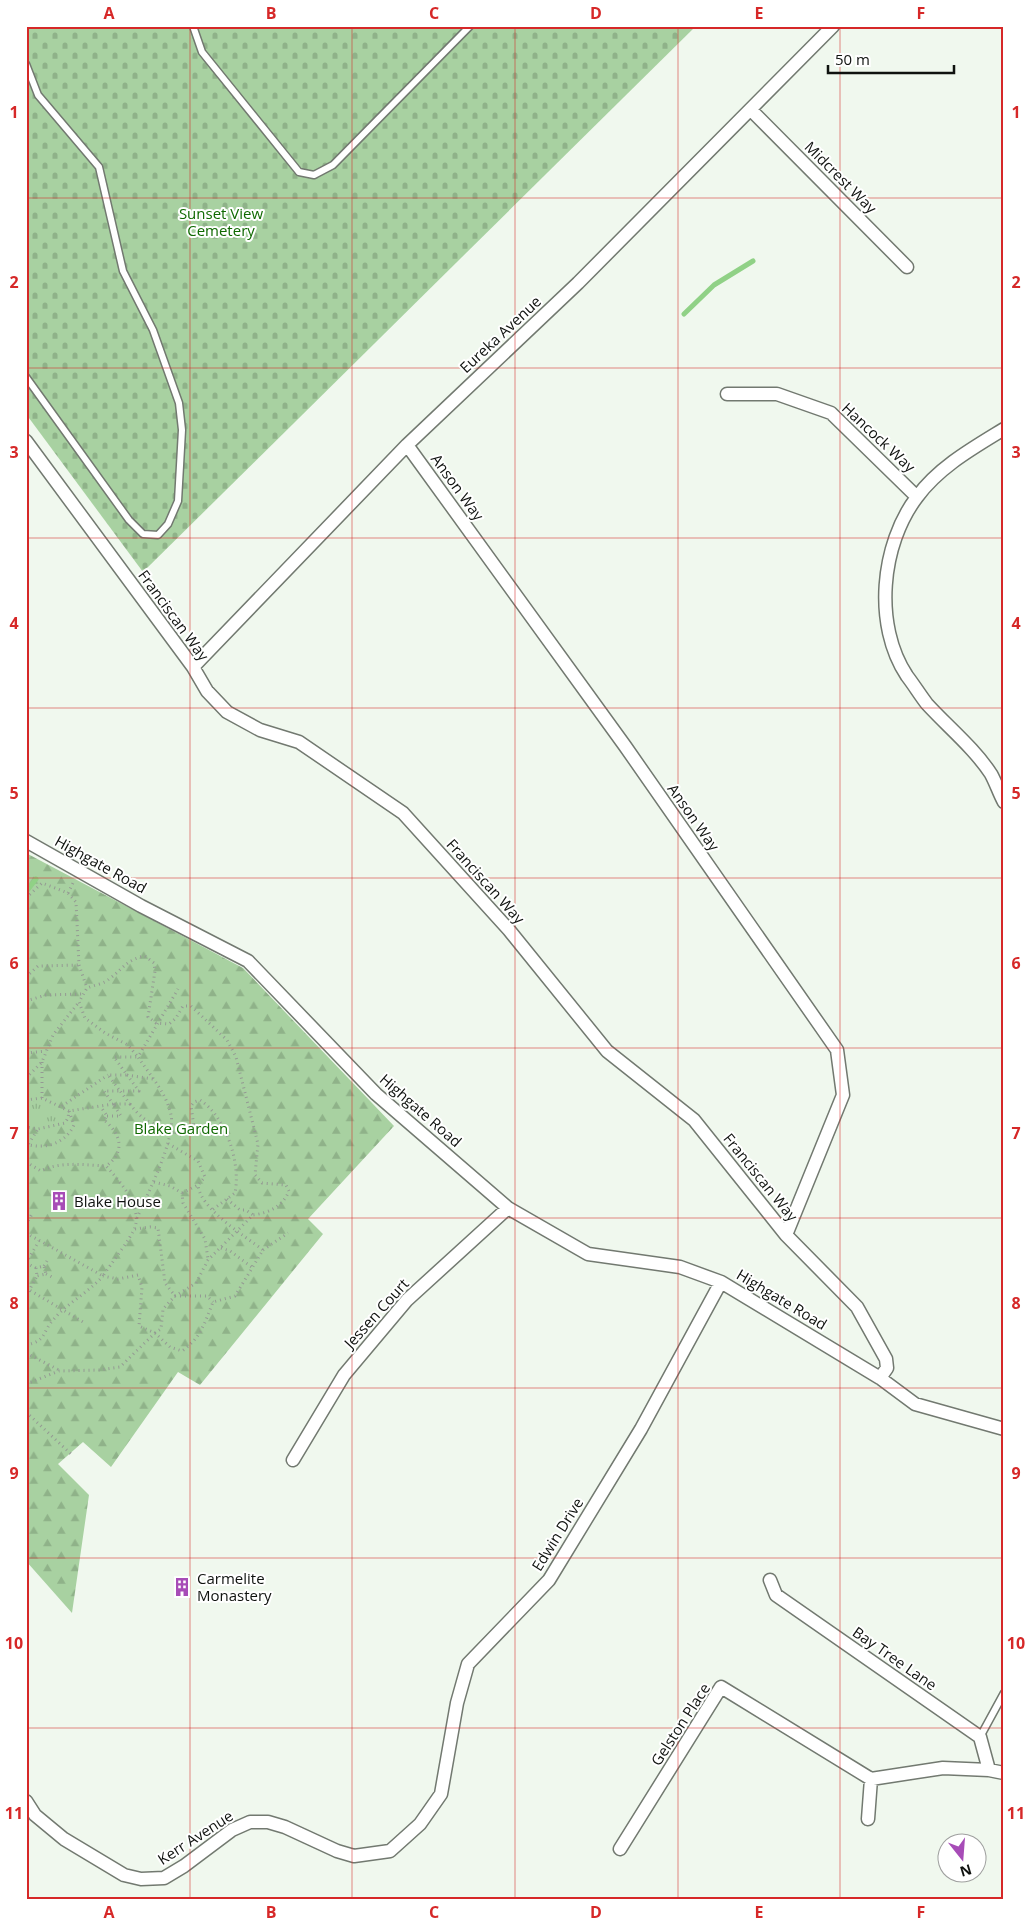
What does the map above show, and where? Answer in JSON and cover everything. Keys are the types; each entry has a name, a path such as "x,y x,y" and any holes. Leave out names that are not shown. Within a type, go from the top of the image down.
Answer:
{"street":[{"name":"Eureka Avenue","path":"193,668 407,444 578,283 833,26"},
{"name":"Midcrest Way","path":"751,110 907,267"},
{"name":"Hancock Way","path":"727,394 777,394 831,413 917,497"},
{"path":"1004,429 943,470 917,497 893,547 886,575 884,605 895,649 906,673 926,702 990,774 1004,802"},
{"name":"Franciscan Way","path":"26,441 193,668 207,691 227,712 260,730 299,742 404,813 509,930 607,1051 694,1120 786,1235 857,1307 886,1359 887,1368 880,1378"},
{"name":"Anson Way","path":"407,444 620,738 838,1050 843,1095 786,1235"},
{"name":"Highgate Road","path":"26,841 141,906 248,961 376,1094 508,1208 588,1254 680,1267 721,1282 880,1378 915,1404 1004,1429"},
{"name":"Jessen Court","path":"293,1460 344,1375 407,1300 508,1208"},
{"name":"Edwin Drive","path":"420,1824 442,1794 457,1703 468,1664 549,1580 641,1429 721,1282"},
{"name":"Bay Tree Lane","path":"770,1580 776,1595 980,1736"},
{"name":"Gelston Place","path":"620,1849 721,1687 871,1779"},
{"path":"980,1736 989,1770"},
{"path":"868,1819 871,1779 943,1768 989,1770 1004,1773"},
{"name":"Kerr Avenue","path":"26,1801 35,1815 64,1839 124,1875 141,1879 164,1878 184,1866 232,1830 250,1822 268,1822 285,1827 337,1852 354,1856 390,1851 420,1824"}],"lane":[{"path":"193,26 202,52 299,172 314,175 333,165 470,26"},
{"path":"26,64 38,95 100,167 123,271 153,330 180,403 182,430 178,501 168,524 158,535 143,534 129,520 26,377"},
{"path":"980,1736 1004,1693"}],"path":[{"path":"26,898 42,882 68,893 76,902 79,965 87,988"},
{"path":"26,1078 42,1062 53,1036 79,1002 87,988 108,981 125,962 145,956 154,963 155,971 148,1017 156,1024 169,1024 176,1018 182,1006 191,1006 227,1040 236,1057 258,1144 255,1175 262,1183 286,1185 289,1191 286,1200 262,1214 253,1216 208,1260 196,1283 175,1296 163,1310 160,1330 120,1367 99,1370 59,1371 26,1384"},
{"path":"26,977 38,966 79,965"},
{"path":"138,1057 178,989"},
{"path":"26,1001 46,995 83,994"},
{"path":"26,1345 38,1342 46,1333 50,1322 62,1310 90,1290 103,1276 135,1229 137,1219 154,1182 167,1143 170,1127 171,1116 163,1096 138,1057 128,1045 104,1034 85,1018 79,1002"},
{"path":"26,1053 47,1051"},
{"path":"107,1116 121,1116 104,1091 139,1092 114,1057 138,1057"},
{"path":"42,1062 42,1098"},
{"path":"62,1106 108,1075 127,1075 152,1079"},
{"path":"108,1075 144,1120 155,1126 170,1127 179,1134 186,1134 194,1127 191,1106 194,1102 200,1100 210,1106 217,1116 232,1156 237,1184 235,1193 212,1210"},
{"path":"26,1100 42,1098 62,1106 69,1111 74,1125 66,1137 53,1144 27,1146"},
{"path":"69,1111 113,1104 130,1104"},
{"path":"101,1107 107,1116"},
{"path":"26,1127 38,1129 65,1123 69,1111"},
{"path":"26,1162 41,1171 49,1167 64,1165 106,1166 115,1160 119,1150 115,1130 104,1120 107,1116"},
{"path":"27,1146 38,1129"},
{"path":"154,1182 170,1186 182,1192 198,1186 205,1177 198,1161 167,1143"},
{"path":"106,1166 131,1200 137,1219"},
{"path":"198,1186 199,1193 212,1210 263,1250"},
{"path":"182,1192 183,1203 205,1239 208,1260"},
{"path":"226,1199 240,1210 246,1210 253,1216"},
{"path":"131,1200 143,1205"},
{"path":"26,1225 33,1212"},
{"path":"135,1229 158,1228 165,1283 175,1296"},
{"path":"26,1233 103,1276 118,1279 138,1275 142,1287 139,1326 155,1333 170,1347 182,1350 193,1343 202,1331 213,1302"},
{"path":"213,1302 235,1296 263,1250 288,1233"},
{"path":"38,1241 26,1263 36,1268 44,1266 47,1261"},
{"path":"220,1248 230,1251 253,1268"},
{"path":"44,1266 46,1274"},
{"path":"36,1268 38,1276"},
{"path":"26,1296 28,1289 38,1276 46,1274 52,1277"},
{"path":"28,1289 83,1322"},
{"path":"175,1296 207,1296 213,1302"},
{"path":"26,1352 59,1371"},
{"path":"26,1412 71,1454"}],"green space":[{"name":"Sunset View Cemetery","path":"26,26 696,26 143,572 26,414"},
{"name":"Blake Garden","path":"26,853 243,968 394,1126 308,1219 323,1234 200,1385 178,1372 111,1467 83,1442 58,1464 89,1495 72,1613 26,1561"},
{"path":"37,1101 62,1109 66,1120 62,1123 43,1126 45,1124 41,1122 39,1126 26,1125 26,1103"}],"waterway":[{"path":"684,314 714,285 753,261"},
{"path":"26,892 36,879"}],"place":[{"name":"Blake House","path":"59,1201"},
{"name":"Carmelite Monastery","path":"182,1587"}]}
